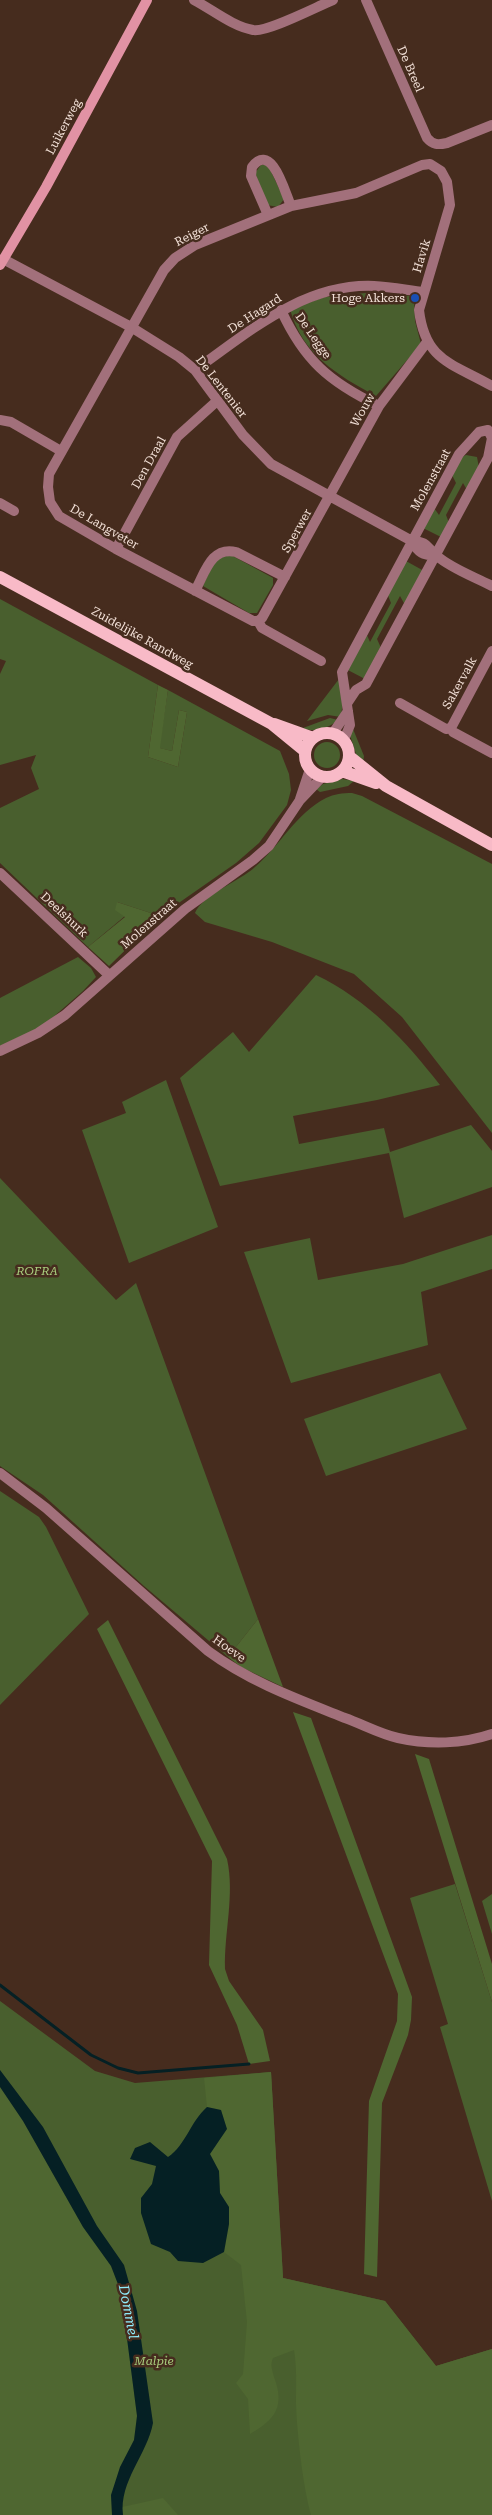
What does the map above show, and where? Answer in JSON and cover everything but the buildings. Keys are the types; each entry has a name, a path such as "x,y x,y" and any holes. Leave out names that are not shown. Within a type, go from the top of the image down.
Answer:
{"main road":[{"name":"Zuidelijke Randweg","path":"0,577 272,724 305,751"},
{"name":"Zuidelijke Randweg","path":"272,724 280,725 312,738"},
{"path":"326,732 333,733 348,745 350,757 342,771 329,777 322,777 310,769 306,763 305,751 312,738 326,732"},
{"path":"350,757 386,786 492,845"},
{"path":"342,771 386,786"}],"street":[{"name":"Luikerweg","path":"1,262 46,187 147,0"},
{"path":"194,0 234,23 255,31 270,27 333,0"},
{"name":"De Breel","path":"366,0 427,138 435,144 447,142 492,125"},
{"path":"268,215 251,176 252,167 259,161 267,160 274,166 291,206"},
{"name":"Reiger","path":"131,327 164,270 175,258 196,245 291,206 356,193 422,165 430,164"},
{"name":"Havik","path":"430,164 441,171 446,182 450,205 419,310 421,328 435,354 492,386"},
{"name":"De Lentenier","path":"1,262 131,327 179,357 195,370 243,435 271,464 412,541 430,546 436,556 492,586"},
{"name":"De Hagard","path":"195,370 280,310 329,291 373,286 424,292"},
{"name":"De Legge","path":"280,310 290,330 325,374 350,392 379,406"},
{"name":"De Langveter","path":"131,327 49,474 50,502 60,516 116,549 253,621 258,621 262,628 321,661"},
{"name":"Wouw","path":"330,497 379,406 427,342"},
{"name":"Den Draal","path":"116,549 177,437 218,401"},
{"path":"0,420 10,422 61,451"},
{"name":"Molenstraat","path":"333,733 360,686 366,684 488,458 492,438 488,430 479,432 465,446 342,672 343,678"},
{"name":"Sperwer","path":"258,621 262,618 330,497"},
{"path":"0,503 14,511"},
{"path":"195,591 213,557 220,551 236,552 285,577"},
{"name":"Sakervalk","path":"451,728 492,651"},
{"path":"343,678 352,685 360,686"},
{"path":"343,678 350,725 344,740"},
{"path":"400,703 446,729 451,728 453,732 492,753"},
{"name":"Molenstraat","path":"300,800 310,769"},
{"name":"Molenstraat","path":"0,1051 38,1033 65,1015 185,909 254,860 269,846 300,800 322,777"},
{"name":"Deelshurk","path":"0,874 110,975"},
{"name":"Hoeve","path":"0,1473 46,1508 208,1651 230,1667 274,1690 397,1738 435,1742 474,1740 492,1734"}],"green space":[{"path":"261,165 268,165 284,199 278,207 267,205 255,173"},
{"path":"366,293 411,296 414,298 415,321 421,344 376,396 335,371 312,351 303,339 290,309 325,297"},
{"path":"466,455 477,457 479,468 467,490 463,483 446,515 449,523 441,537 423,528 434,508 439,515 456,483 452,475 462,457"},
{"path":"231,555 273,578 273,585 257,613 249,613 203,586 215,559"},
{"path":"406,561 424,571 405,605 400,596 377,639 381,648 365,679 346,669 366,633 370,642 391,603 387,593"},
{"path":"0,599 158,685 148,757 178,767 187,712 179,710 172,751 159,748 168,690 280,751 289,774 291,790 287,805 259,843 236,863 160,916 117,902 125,916 88,947 0,863 0,808 39,789 31,768 36,755 0,765 0,674 6,661 0,659"},
{"path":"339,679 343,700 341,717 328,715 307,721"},
{"path":"158,685 168,690 160,748 172,751 179,710 187,712 178,767 148,757"},
{"path":"330,718 338,720 321,729 303,728"},
{"path":"353,729 364,756 363,763 357,757 350,735"},
{"path":"327,742 336,746 340,755 336,764 327,768 318,764 314,755 318,746"},
{"path":"342,779 354,781 348,786 320,792 316,789 323,784"},
{"path":"352,793 362,796 492,864 492,1133 402,1017 354,974 272,942 205,922 195,913 205,900 248,872 264,859 297,821 315,804 332,796"},
{"path":"117,902 160,916 109,966 88,947 125,917 115,910"},
{"path":"78,957 91,968 96,977 43,1026 0,1046 0,998"},
{"path":"316,975 352,996 384,1022 413,1052 440,1085 377,1100 293,1116 299,1144 384,1128 390,1152 471,1125 492,1151 492,1187 404,1218 389,1153 220,1186 180,1078 233,1032 249,1052"},
{"path":"166,1080 218,1227 129,1263 82,1130 126,1113 122,1102"},
{"name":"ROFRA","path":"0,1178 116,1300 136,1283 258,1619 228,1657 144,1586 43,1495 0,1466"},
{"path":"492,1235 492,1269 421,1292 428,1345 291,1383 244,1252 310,1238 318,1280 403,1264"},
{"path":"440,1373 467,1429 326,1476 304,1419"},
{"path":"0,1491 39,1517 46,1527 89,1614 0,1705"},
{"path":"258,1619 283,1687 241,1667 228,1657"},
{"path":"108,1620 227,1859 230,1900 225,1969 229,1981 263,2030 270,2061 249,2064 237,2025 209,1965 212,1861 97,1629"},
{"path":"293,1712 311,1718 412,1997 408,2035 382,2103 377,2277 364,2274 369,2101 397,2021 398,1994"},
{"path":"415,1754 429,1759 492,1964 492,2002"},
{"path":"455,1884 492,2002 492,2201 440,2027 448,2024 410,1898"},
{"path":"492,1894 492,1934 482,1901"},
{"name":"Malpie","path":"0,2001 95,2071 135,2083 271,2072 283,2278 385,2301 436,2366 492,2349 492,2515 0,2515"},
{"path":"271,2072 283,2278 385,2301 436,2366 492,2349 492,2515 311,2515 305,2490 299,2445 294,2350 273,2358 272,2367 279,2396 276,2411 266,2423 250,2434 248,2399 236,2383 243,2374 247,2322 241,2265 224,2252 229,2224 229,2207 220,2193 219,2171 210,2154 226,2129 221,2110 207,2107 204,2078"},
{"path":"0,2087 23,2121 83,2227 111,2266 121,2292 137,2415 134,2440 111,2495 112,2515 0,2515"},
{"path":"163,2498 178,2515 123,2515 122,2507"}],"water":[{"name":"Dommel","path":"0,2070 43,2127 97,2226 124,2265 137,2311 153,2423 150,2435 125,2491 123,2515 112,2515 111,2495 120,2467 134,2440 137,2416 121,2292 111,2266 83,2227 23,2121 0,2087"},
{"path":"207,2107 221,2110 227,2129 210,2154 219,2171 220,2193 229,2207 229,2224 224,2252 203,2263 178,2261 170,2252 151,2244 141,2213 141,2198 152,2184 156,2166 130,2159 135,2148 150,2142 168,2157 179,2146 196,2119"}],"waterway":[{"path":"0,1985 91,2055 118,2068 138,2073 249,2064"}],"place":[{"name":"Hoge Akkers","path":"415,298"}]}
